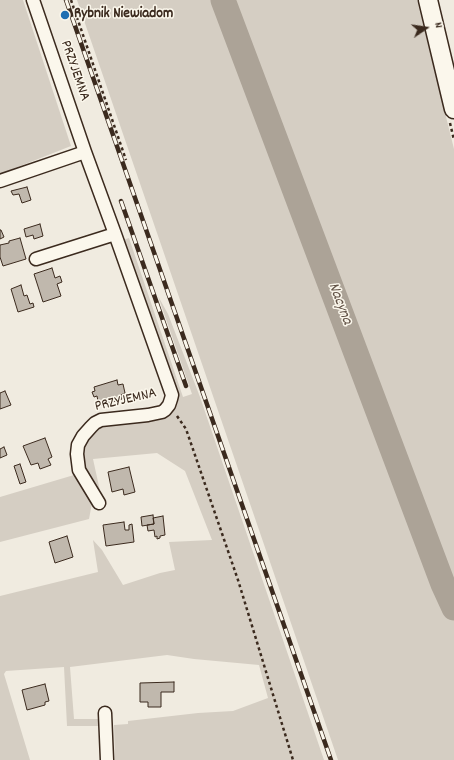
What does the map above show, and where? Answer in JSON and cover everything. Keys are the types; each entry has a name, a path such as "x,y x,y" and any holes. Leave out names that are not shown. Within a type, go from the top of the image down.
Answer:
{"street":[{"name":"PRZYJEMNA","path":"33,0 85,152 172,395 167,408 158,413 98,421 83,436 78,445 77,454 79,470 99,503"},
{"path":"428,0 454,109"},
{"path":"0,181 85,152"},
{"path":"36,259 115,234"},
{"path":"105,713 107,760"}],"path":[{"path":"71,0 126,160"},
{"path":"167,408 176,415 186,429 238,580 293,760"}],"shaded area":[{"path":"0,0 23,0 71,146 0,174"},
{"path":"77,0 219,0 438,580 454,617 454,760 338,760"},
{"path":"228,0 417,0 454,149 454,592 374,391"},
{"path":"129,238 183,397 192,394 158,296 168,314 200,397 324,760 115,760 114,725 128,724 128,721 198,713 233,711 268,698 259,665 167,655 70,667 74,719 100,719 101,726 67,726 64,667 6,671 4,674 30,760 0,760 0,596 98,572 93,540 102,550 123,585 160,573 175,570 169,542 212,540 185,471 157,453 93,459 100,491 84,473 82,452 84,445 89,435 99,425 174,405 123,240"},
{"path":"74,475 92,503 89,519 0,542 0,497"}],"building":[{"path":"27,187 31,200 22,203 19,194 13,195 11,191"},
{"path":"40,224 43,236 34,239 33,235 26,237 24,229"},
{"path":"0,230 4,237 0,239"},
{"path":"20,238 26,259 3,266 0,257 0,245"},
{"path":"52,268 55,278 60,276 62,282 57,284 61,296 43,302 34,274"},
{"path":"21,285 24,296 27,295 30,304 33,303 34,307 18,312 11,289"},
{"path":"117,380 118,385 123,384 125,393 121,395 122,399 99,406 97,396 94,397 92,392 95,391 94,387"},
{"path":"5,391 11,405 0,409 0,393"},
{"path":"45,438 52,457 48,459 51,465 40,469 38,463 31,465 23,446"},
{"path":"4,447 7,455 0,458 0,449"},
{"path":"20,464 26,482 20,484 14,466"},
{"path":"129,467 135,492 124,495 123,489 112,492 108,472"},
{"path":"153,515 154,524 142,526 141,517"},
{"path":"163,516 165,535 160,536 160,538 157,539 157,536 155,537 154,530 148,531 147,525 154,524 153,518"},
{"path":"124,522 125,530 129,530 129,525 132,524 134,542 106,546 103,525"},
{"path":"67,536 73,557 55,563 49,542"},
{"path":"174,682 174,692 161,692 161,707 148,707 148,702 140,702 140,683"},
{"path":"45,684 49,701 45,702 45,705 27,710 22,690"}],"waterway":[{"name":"Nacyna","path":"223,0 443,584 454,608"}],"railway":[{"path":"66,0 331,760"},
{"path":"121,201 186,386"}],"place":[{"name":"Rybnik Niewiadom","path":"65,15"}]}
